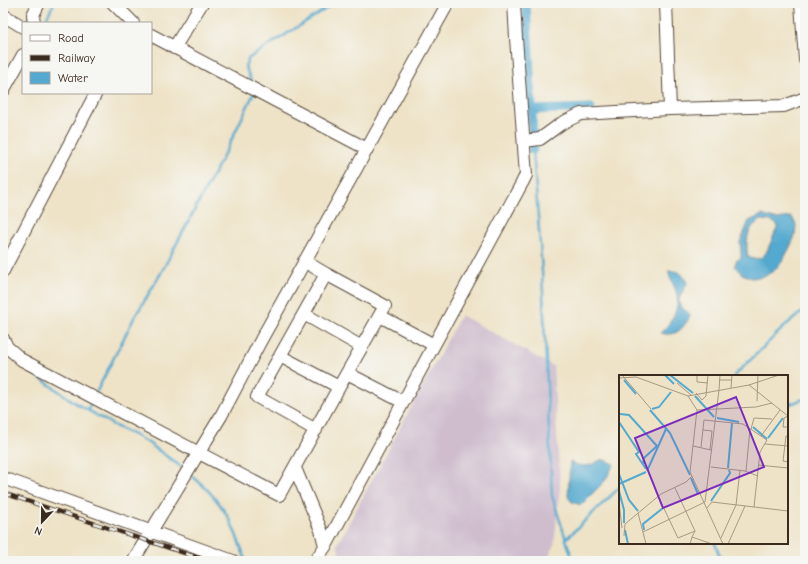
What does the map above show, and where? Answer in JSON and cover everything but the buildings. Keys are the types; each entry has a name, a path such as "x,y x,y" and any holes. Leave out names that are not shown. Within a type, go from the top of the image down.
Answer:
{"street":[{"path":"34,22 33,15 39,3"},
{"path":"113,3 132,22"},
{"path":"174,48 202,3"},
{"path":"132,561 146,541 150,531 221,416 304,261 448,3"},
{"path":"315,561 327,544 526,174 514,3"},
{"path":"666,3 670,109"},
{"path":"801,3 805,60"},
{"path":"3,15 22,26"},
{"path":"152,36 367,149"},
{"path":"3,91 22,56"},
{"path":"3,271 95,94"},
{"path":"524,141 540,139 562,123 581,114 670,109 785,106 805,98"},
{"path":"3,339 7,347 22,360 279,495 385,306 304,261"},
{"path":"316,430 257,397 326,274"},
{"path":"304,314 362,347"},
{"path":"380,316 434,345"},
{"path":"280,356 339,387"},
{"path":"347,373 403,402"},
{"path":"295,468 321,530 324,542 327,544"},
{"path":"3,478 233,561"}],"shaded area":[{"path":"461,315 553,366 560,486 554,547 545,561 342,561 337,545"}],"water":[{"path":"762,215 775,219 792,217 796,225 795,236 782,262 773,272 761,277 752,278 742,274 735,266 736,261 741,258 740,242 749,221","holes":["761,220 772,222 778,226 766,253 761,258 753,259 748,257 748,237 753,226"]},
{"path":"669,270 680,273 687,283 681,295 679,304 690,316 684,325 673,334 660,333 672,320 677,303 676,291 670,278"},
{"path":"602,459 614,464 605,481 581,505 572,502 568,497 570,462 586,466 594,464"}],"waterway":[{"path":"44,22 54,3"},
{"path":"252,83 245,66 249,58 335,3"},
{"path":"526,3 533,150"},
{"path":"95,395 133,320 161,273 227,149 254,93"},
{"path":"532,110 591,108"},
{"path":"533,150 542,271 552,496 573,561"},
{"path":"735,375 787,324 805,310"},
{"path":"30,371 77,404 147,442 184,469"},
{"path":"788,405 805,398"},
{"path":"88,410 92,401"},
{"path":"190,474 218,501 225,512 236,535 245,561"},
{"path":"566,539 619,488"},
{"path":"715,544 721,561"}],"railway":[{"path":"3,493 208,561"}]}
